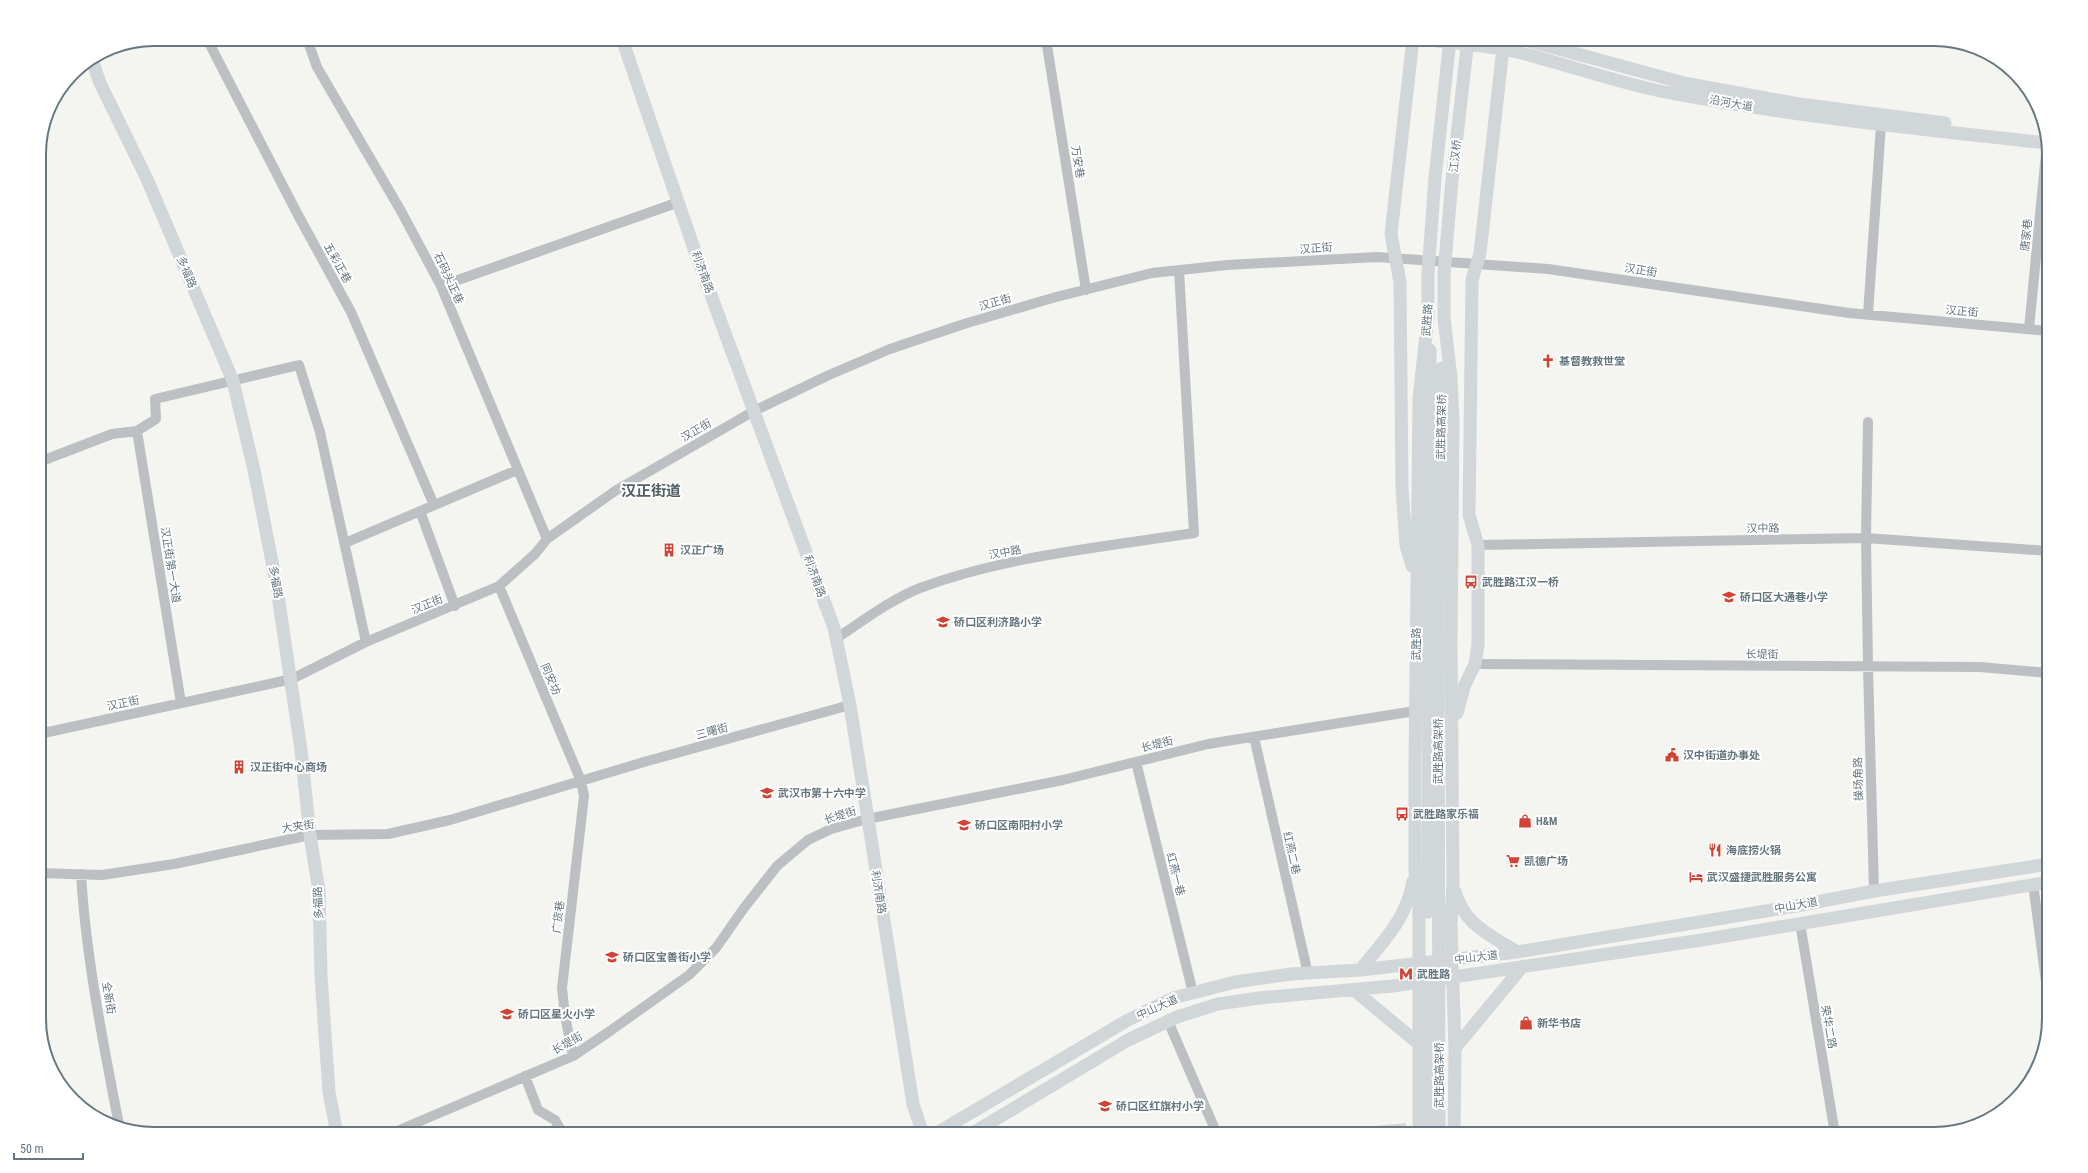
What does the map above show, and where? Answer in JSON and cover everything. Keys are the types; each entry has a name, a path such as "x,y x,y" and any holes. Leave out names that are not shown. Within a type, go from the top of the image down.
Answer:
{"main road":[{"name":"利济南路","path":"624,46 754,411 837,638 850,706 912,1104 920,1127"},
{"path":"1412,46 1391,234 1400,282 1402,488 1406,545 1416,581"},
{"name":"江汉桥","path":"1428,273 1435,178 1449,46"},
{"name":"江汉桥","path":"1444,274 1452,180 1467,46"},
{"path":"1469,515 1472,280 1480,253 1504,46"},
{"name":"沿河大道","path":"1510,46 1606,78 1659,90 1780,111 1881,125 2041,142"},
{"name":"沿河大道","path":"1546,46 1604,63 1692,85 1807,105 1960,125 2040,133"},
{"name":"多福路","path":"94,64 100,83 147,179 233,381 276,582 292,679 318,891 321,976 329,1092 336,1127"},
{"name":"武胜路","path":"1419,1127 1420,900 1415,871 1416,581 1419,399 1428,316 1428,273"},
{"name":"武胜路","path":"1444,274 1444,318 1452,399 1453,476 1453,882 1451,922 1454,1127"},
{"path":"1428,316 1437,368"},
{"path":"1437,368 1444,318"},
{"name":"武胜路高架桥","path":"1428,1127 1427,828 1437,368"},
{"name":"武胜路高架桥","path":"1437,368 1439,1127"},
{"path":"1452,732 1464,687 1475,664 1478,645 1478,545 1469,515 1453,476"},
{"name":"中山大道","path":"947,1127 1128,1020 1173,998 1235,982 1291,974 1360,970 1517,952 1796,906 1874,891 2042,865"},
{"path":"1360,970 1400,920 1410,898 1415,871"},
{"path":"1453,882 1458,901 1465,914 1474,925 1517,952"},
{"name":"中山大道","path":"983,1127 1128,1040 1168,1021 1218,1004 1258,998 1354,990 1420,982 1702,940 2042,883"},
{"path":"1454,1048 1523,966"},
{"path":"1354,990 1419,1044"}],"street":[{"name":"五彩正巷","path":"212,46 294,208 352,312 434,505"},
{"name":"石码头正巷","path":"310,46 317,67 401,211 441,286 547,539"},
{"name":"万安巷","path":"1047,46 1086,290"},
{"path":"1868,314 1881,125"},
{"name":"唐家巷","path":"2029,329 2042,195"},
{"path":"441,286 679,202"},
{"name":"汉正街","path":"46,732 292,679 366,642 455,606 499,586 535,554 547,539 615,491 754,411 829,375 890,350 964,324 1152,273 1226,265 1362,257 1395,259 1577,272 1868,314 2042,330"},
{"name":"汉中路","path":"837,638 887,606 919,589 989,566 1194,532 1179,270"},
{"path":"46,459 112,434 137,431 156,419 155,398 299,365 320,432 366,642"},
{"name":"操场角路","path":"1868,422 1866,538 1874,891"},
{"name":"汉正街第一大道","path":"137,431 181,703"},
{"path":"345,543 517,470"},
{"path":"420,511 455,606"},
{"name":"汉中路","path":"1478,545 1866,538 2042,551"},
{"name":"同安坊","path":"499,586 581,781"},
{"name":"长堤街","path":"1475,664 1980,668 2042,672"},
{"name":"三曙街","path":"581,781 850,706"},
{"name":"长堤街","path":"406,1127 573,1056 689,975 716,948 744,908 777,866 808,840 831,829 867,819 1063,780 1208,744 1415,711"},
{"name":"红燕二巷","path":"1254,737 1308,974"},
{"name":"红燕一巷","path":"1136,762 1193,993"},
{"name":"大夹街","path":"46,873 102,875 174,864 310,835 388,834 450,820 581,781"},
{"name":"广货巷","path":"573,1056 565,1016 562,988 584,796 581,781"},
{"name":"全新街","path":"81,874 84,914 108,1067 118,1121"},
{"path":"2033,884 2042,952"},
{"name":"荣华二路","path":"1800,923 1834,1127"},
{"path":"1168,1021 1214,1127"},
{"path":"525,1076 538,1110 554,1120 558,1127"}],"shaded area":[{"path":"1406,1123 1406,1127 1362,1127"}],"place":[{"name":"基督教救世堂","path":"1548,361"},
{"name":"汉正广场","path":"669,550"},
{"name":"武胜路江汉一桥","path":"1471,582"},
{"name":"硚口区大通巷小学","path":"1729,597"},
{"name":"硚口区利济路小学","path":"943,622"},
{"name":"汉中街道办事处","path":"1672,755"},
{"name":"汉正街中心商场","path":"239,767"},
{"name":"武汉市第十六中学","path":"767,793"},
{"name":"武胜路家乐福","path":"1402,814"},
{"name":"H&M","path":"1525,821"},
{"name":"硚口区南阳村小学","path":"964,825"},
{"name":"海底捞火锅","path":"1715,850"},
{"name":"凯德广场","path":"1513,861"},
{"name":"武汉盛捷武胜服务公寓","path":"1696,877"},
{"name":"硚口区宝善街小学","path":"612,957"},
{"name":"武胜路","path":"1406,974"},
{"name":"硚口区星火小学","path":"507,1014"},
{"name":"新华书店","path":"1526,1023"},
{"name":"硚口区红旗村小学","path":"1105,1106"}],"district":[{"name":"汉正街道","path":"651,491"}]}
